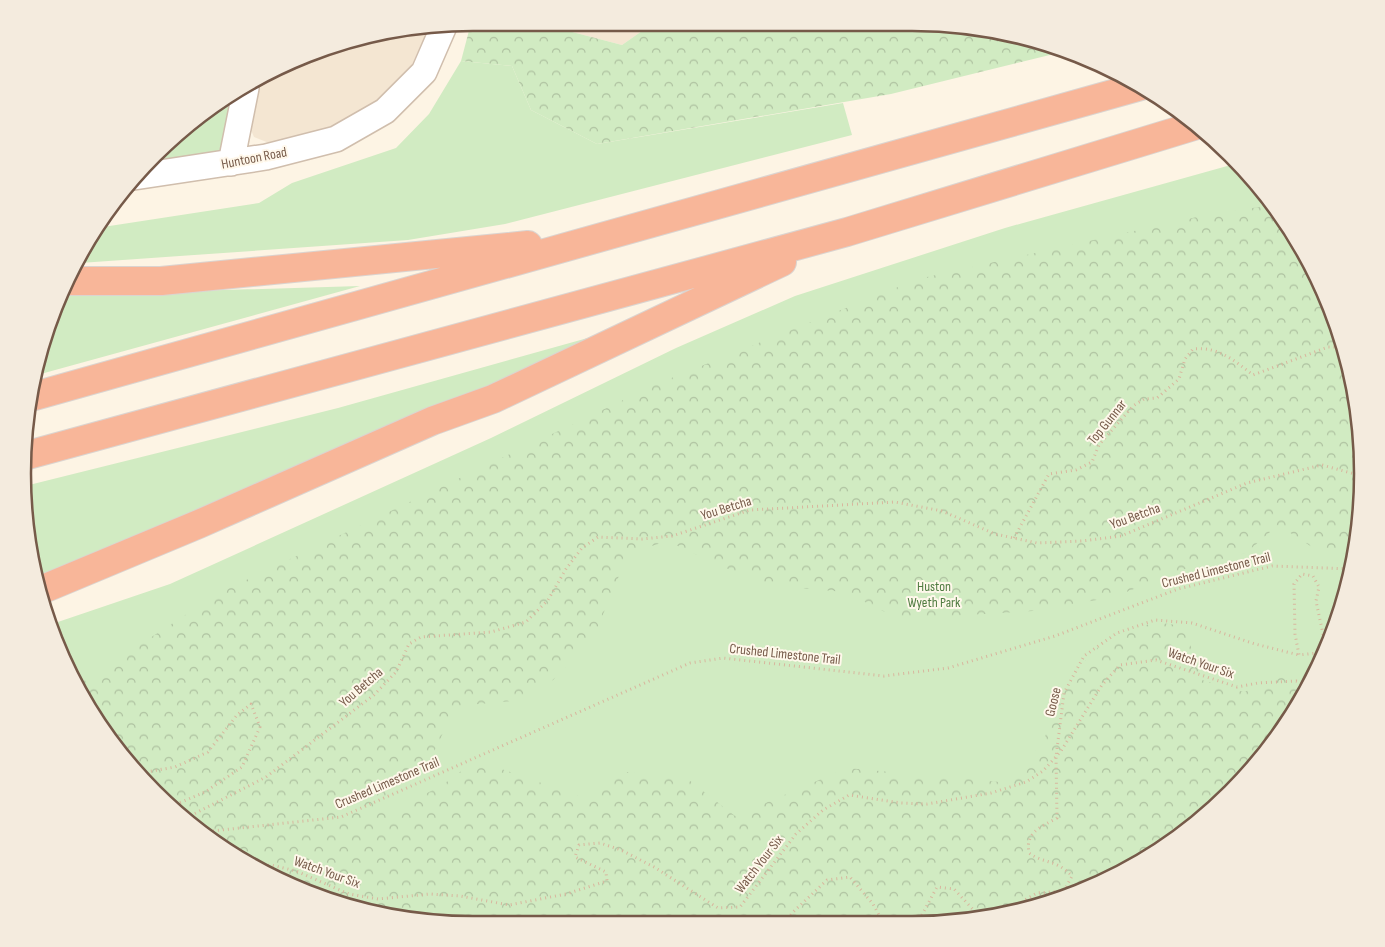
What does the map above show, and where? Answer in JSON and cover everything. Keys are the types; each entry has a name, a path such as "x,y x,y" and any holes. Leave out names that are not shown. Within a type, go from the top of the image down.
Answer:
{"highway":[{"path":"39,395 1130,89"},
{"path":"32,454 847,232 1187,128"},
{"path":"46,588 199,524 432,421 493,399 847,232"},
{"path":"76,281 161,281 602,237"}],"street":[{"name":"Huntoon Road","path":"148,175 231,163 336,140 385,110 424,72 441,32"},
{"path":"231,163 244,96"}],"path":[{"name":"Top Gunnar","path":"1013,538 1049,474 1076,470 1092,462 1099,445 1133,406 1144,399 1157,398 1179,379 1185,359 1193,349 1201,348 1221,353 1253,375 1328,347 1335,347"},
{"name":"You Betcha","path":"193,815 266,777 374,695 396,672 409,644 421,637 491,632 526,622 548,600 566,568 582,548 598,537 642,539 672,536 750,510 895,502 942,511 995,534 1013,538 1037,543 1082,541 1121,536 1247,483 1322,465 1354,474"},
{"name":"Crushed Limestone Trail","path":"214,831 341,817 690,663 723,658 884,676 948,668 1055,636 1178,589 1272,566 1343,568"},
{"path":"1299,655 1295,634 1294,584 1302,574 1313,576 1319,587 1316,601 1323,634"},
{"name":"Goose","path":"1066,888 1072,876 1063,865 1035,857 1029,852 1027,842 1032,833 1057,818 1056,757 1064,693 1084,656 1117,633 1155,620 1192,623 1255,644 1299,655 1315,653"},
{"name":"Watch Your Six","path":"269,865 296,871 348,894 378,899 430,894 460,896 509,904 566,894 607,881 606,872 575,857 579,845 600,843 621,850 654,867 718,908 740,907 796,834 823,810 849,795 901,803 927,804 991,793 1026,782 1043,771 1056,757 1102,685 1120,665 1156,660 1237,687 1258,683 1301,682"},
{"path":"147,772 175,767 208,752 237,714 250,704 260,727 242,768 205,792 179,803"},
{"path":"790,916 827,880 850,877 873,904 880,916"},
{"path":"922,916 937,887 954,889 975,911"},
{"name":"Goose","path":"1023,902 1037,893 1055,892"}],"shaded area":[{"path":"569,31 642,31 622,45"},
{"path":"426,34 407,75 374,104 330,129 286,142 269,143 254,137 248,123 256,89 278,77 304,65 359,46"}],"green space":[{"path":"469,31 474,31 569,31 622,45 642,31 940,32 998,40 1052,54 891,94 597,144 531,110 512,66 461,61"},
{"path":"461,61 512,66 531,110 597,144 843,103 852,135 505,224 408,240 85,263 107,226 259,203 292,183 396,148 429,114"},
{"path":"239,99 229,141 208,163 153,170 204,123"},
{"name":"Huston Wyeth Park","path":"1228,166 1262,204 1279,228 1308,278 1320,304 1339,359 1350,416 1354,474 1350,531 1345,560 1339,588 1320,643 1294,695 1262,743 1244,765 1203,806 1181,824 1133,856 1081,882 1026,901 998,907 969,912 912,916 474,916 416,912 359,901 304,882 278,870 228,841 182,806 141,765 123,743 91,695 65,643 57,622 170,584 491,438 676,348 795,296 1005,228"},
{"name":"Huston Wyeth Park","path":"1264,206 1294,252 1320,304 1339,359 1350,416 1354,474 1353,502 1346,553 1326,556 1278,525 1246,553 1181,570 1114,597 1033,611 899,619 845,592 776,586 723,567 667,541 628,554 592,641 553,680 512,701 456,706 431,758 387,787 387,813 441,786 476,760 584,798 627,772 689,780 735,816 847,768 1011,783 1044,740 1061,686 1103,642 1154,622 1184,626 1202,680 1244,692 1295,671 1304,677 1279,719 1262,743 1244,765 1203,806 1181,824 1133,856 1081,882 1026,901 969,912 940,915 474,916 416,912 387,907 359,901 304,882 252,856 204,824 182,806 141,765 106,719 84,681 219,593 659,383 918,279 1197,217"},
{"path":"360,286 43,373 55,331 69,295"},
{"path":"627,327 47,592 35,531 31,484 338,408"}]}
